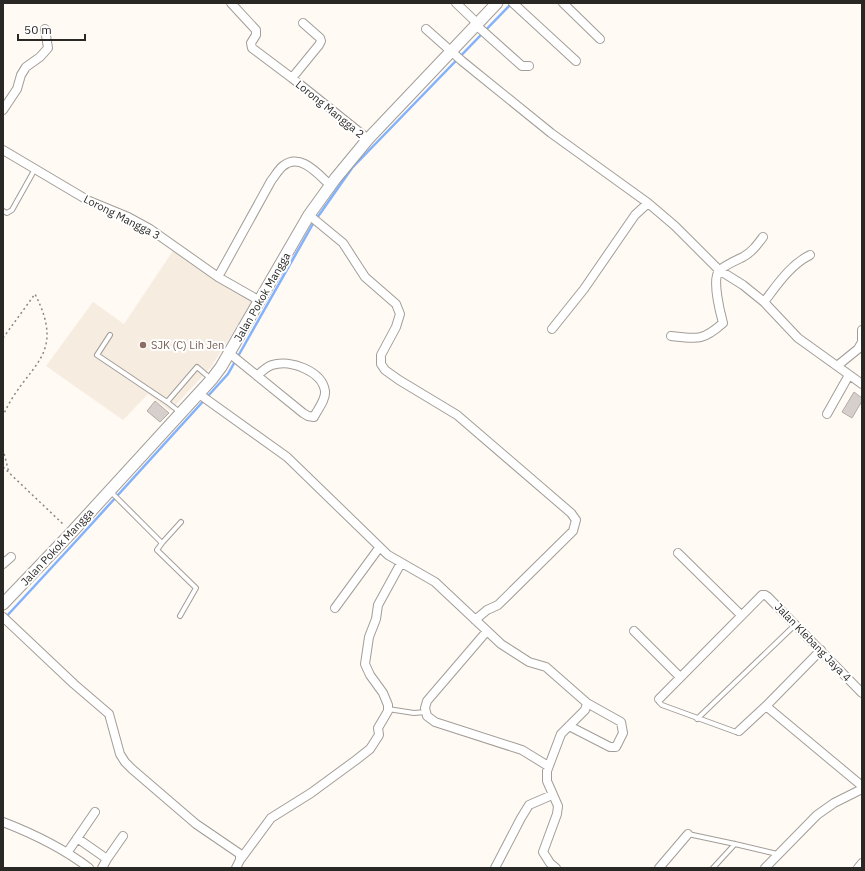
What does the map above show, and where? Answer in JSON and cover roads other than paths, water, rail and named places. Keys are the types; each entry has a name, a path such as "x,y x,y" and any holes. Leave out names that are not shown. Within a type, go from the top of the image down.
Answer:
{"main road":[{"name":"Jalan Pokok Mangga","path":"3,604 72,533 181,413 200,396 212,380 234,357 260,301 330,185 368,139 453,53 480,28 497,3"}],"street":[{"name":"Lorong Mangga 2","path":"231,3 256,30 256,35 251,43 252,48 368,139"},
{"path":"456,3 480,28 522,66 528,66"},
{"path":"563,3 600,39"},
{"path":"514,4 576,60"},
{"name":"Lorong Mangga 2","path":"292,78 321,41 320,38 303,23"},
{"path":"3,110 17,89 21,75 26,68 40,57 48,48 46,29"},
{"path":"426,29 462,61 551,133 648,203 675,226 719,270 743,285 764,302 798,338 862,384"},
{"name":"Lorong Mangga 3","path":"3,150 89,201 128,217 150,229 218,276 260,301"},
{"path":"218,276 271,181 282,167 292,162 304,163 330,185"},
{"path":"552,329 584,289 635,215 648,203"},
{"path":"311,217 343,243 364,277 396,304 400,314 396,327 381,355 381,364 385,370 456,415 571,512 576,520 573,531 498,604 487,610 475,620"},
{"path":"671,336 695,339 711,334 723,322 718,307 716,276 719,270 745,256 755,248 763,237"},
{"path":"764,302 790,269 801,259 810,255"},
{"path":"837,366 858,349 862,342 862,330"},
{"path":"234,357 257,376 308,416 314,417 324,400 325,392 321,382 310,370 285,364 274,365 264,369 257,376"},
{"path":"827,414 849,375"},
{"path":"200,396 287,457 379,548 401,563 435,582 501,644 529,662 546,667 587,703 622,722 623,733 616,747 613,748 569,726"},
{"path":"335,608 379,548"},
{"path":"659,699 741,615 678,553"},
{"path":"3,564 11,557"},
{"path":"238,864 271,818 311,793 370,749 379,735 378,728 386,716 388,705 383,693 370,676 365,664 369,637 376,619 378,605 401,563"},
{"name":"Jalan Klebang Jaya 4","path":"741,615 762,595 765,595 796,624 862,693"},
{"path":"5,618 74,684 109,714 120,754 125,762 196,824 240,854 238,864"},
{"path":"487,631 427,701 425,708 427,716 435,722 522,750 548,766"},
{"path":"634,631 680,677"},
{"path":"739,731 821,650"},
{"path":"556,868 550,863 543,852 557,814 558,806 547,781 547,771 561,734 585,710 587,703"},
{"path":"765,868 777,854 817,815 834,803 862,788 766,706"},
{"path":"495,868 529,805 552,795"},
{"path":"67,853 95,812"},
{"path":"3,822 36,835 89,868"},
{"path":"659,868 688,834"},
{"path":"102,868 123,836"},
{"path":"77,838 107,859"},
{"path":"858,868 862,863"}],"lane":[{"path":"3,211 7,213 12,210 36,169"},
{"path":"110,335 97,355 181,413"},
{"path":"167,402 197,367 212,380"},
{"path":"110,491 162,542"},
{"path":"180,616 196,588 157,550 162,542 181,522"},
{"path":"697,719 796,624"},
{"path":"659,699 659,702 662,705 697,719 736,732 739,731"},
{"path":"388,709 426,712"},
{"path":"688,834 777,854"},
{"path":"713,868 735,844"}],"waterway":[{"path":"317,218 352,168 512,3"},
{"path":"5,618 228,374 314,222"}],"place":[{"name":"SJK (C) Lih Jen","path":"143,345"}]}
